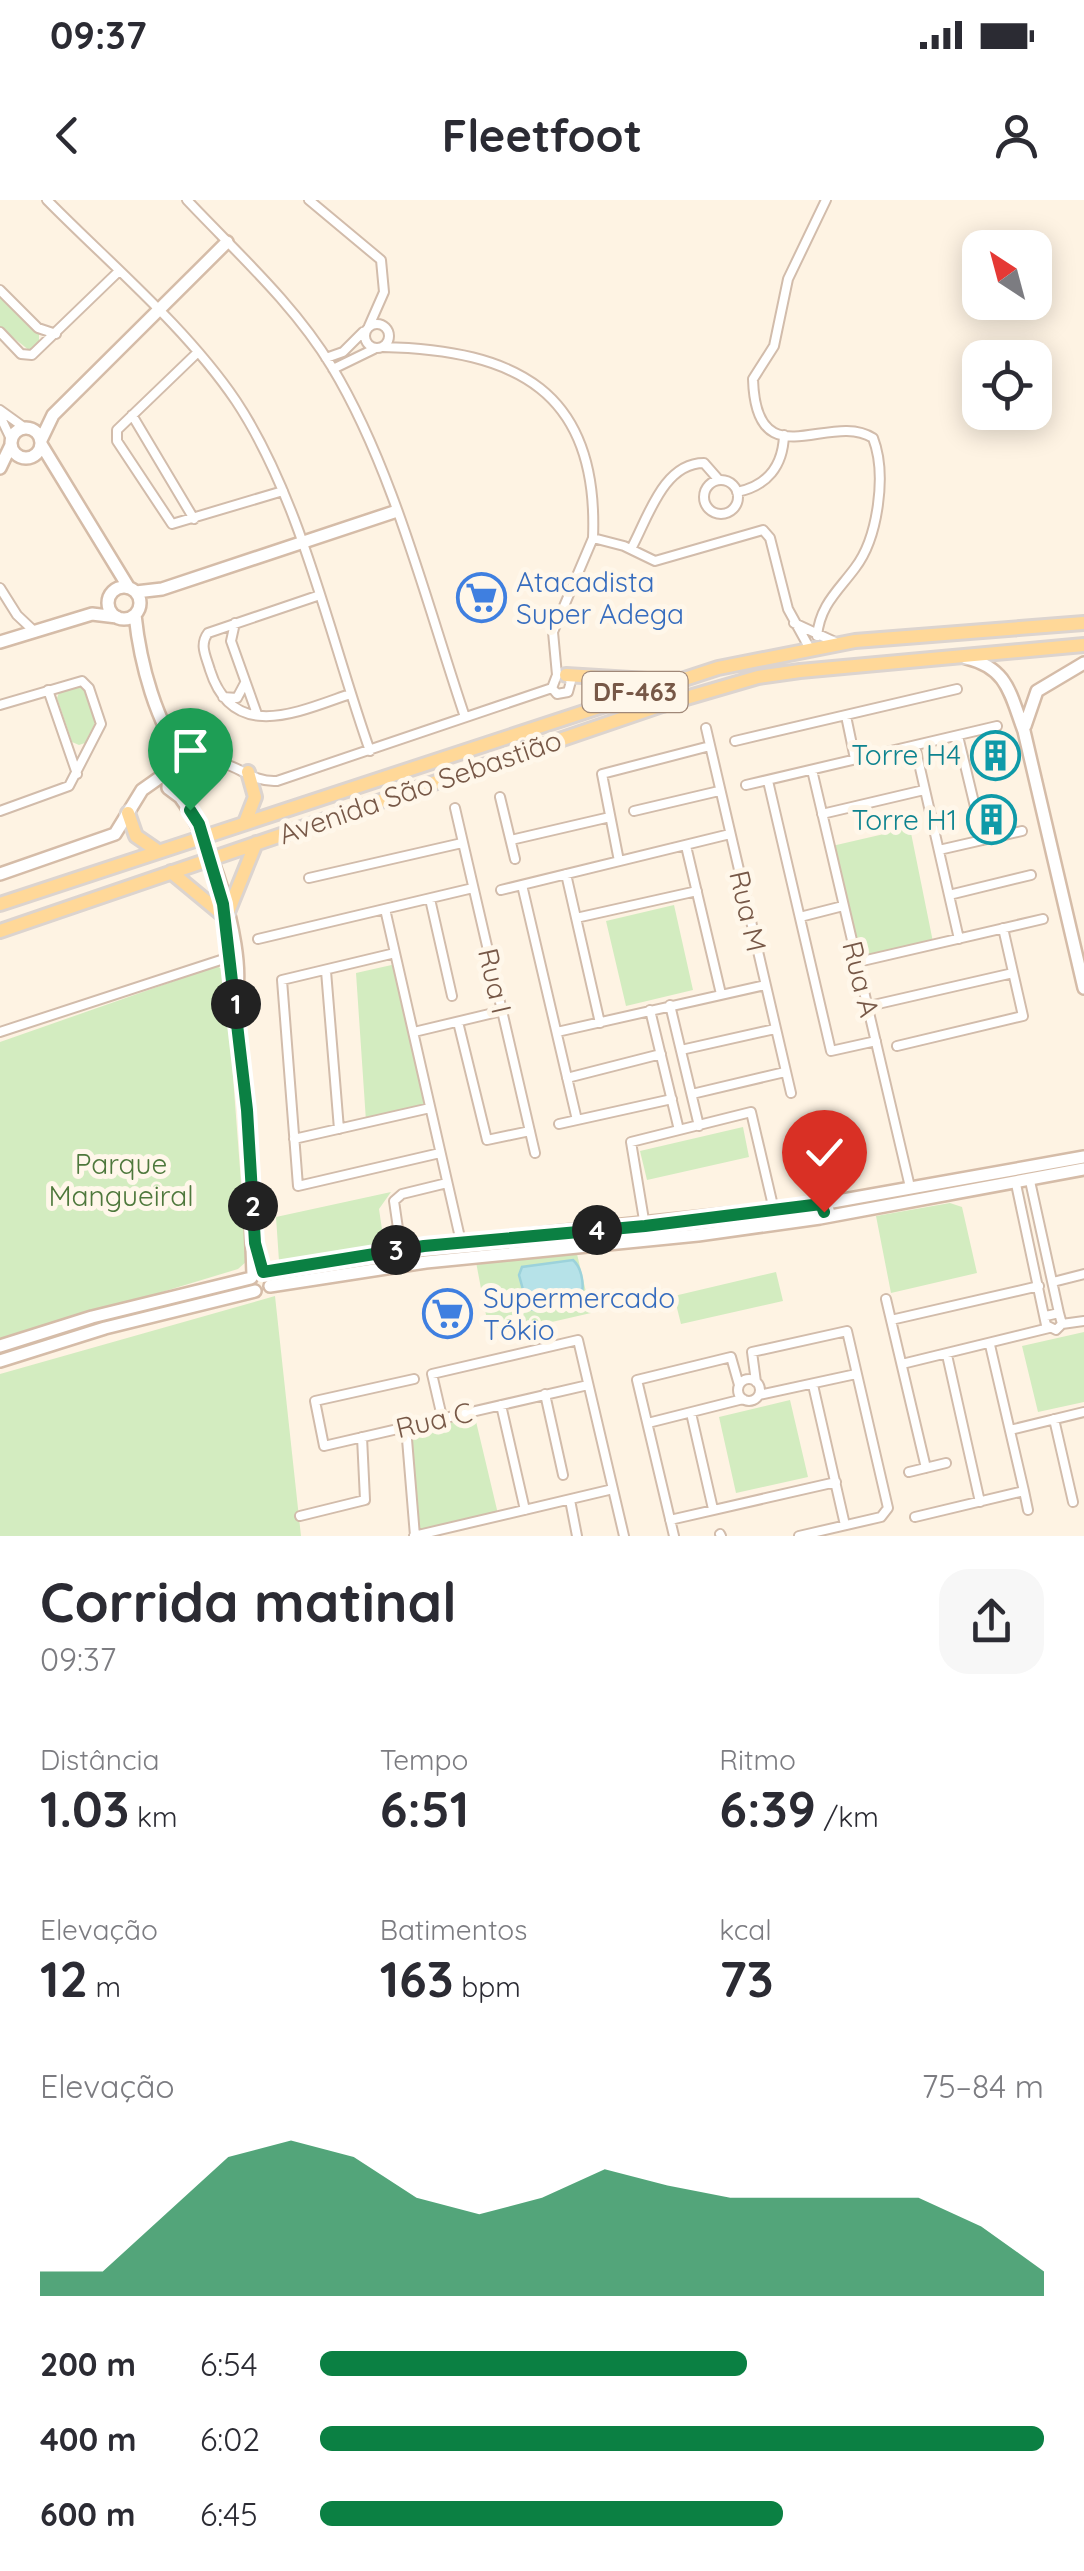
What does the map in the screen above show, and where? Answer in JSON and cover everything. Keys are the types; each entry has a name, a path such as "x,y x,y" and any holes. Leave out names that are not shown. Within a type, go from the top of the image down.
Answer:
{"main road":[{"name":"Avenida São Sebastião","path":"0,904 155,850 200,829 246,820 666,682 813,642 840,644 1084,624"},
{"path":"758,677 801,664 813,642 836,666"},
{"name":"Avenida São Sebastião","path":"0,931 758,677 836,666 1084,645"},
{"path":"562,675 666,682"},
{"path":"246,820 255,797 248,772"},
{"path":"128,813 136,836 155,850"},
{"path":"172,872 225,910 256,843"}],"street":[{"path":"47,200 198,352 237,403 283,490 370,751"},
{"path":"187,200 271,287 333,369 374,451 465,717"},
{"path":"309,200 381,260 386,277 380,308 368,328 343,352 326,358"},
{"path":"813,642 830,596 867,550 874,518 878,450 874,438 848,428 803,439 784,435 760,420 753,379 774,346 788,279 826,200"},
{"path":"28,458 53,416 227,242"},
{"path":"0,332 24,355 41,347 118,272"},
{"path":"0,290 38,328 56,334"},
{"path":"379,348 386,330 380,308"},
{"path":"38,328 41,347"},
{"path":"368,328 386,330 406,347"},
{"path":"368,328 366,342 379,348"},
{"path":"333,369 379,348 406,347 506,367 549,394 572,425 588,464 593,538 553,632 562,675 572,686 568,692 557,694 552,688"},
{"path":"198,352 116,430 116,441 166,521 176,524 283,490"},
{"path":"0,413 27,428 41,442 111,565 132,590 128,615 170,739 168,788"},
{"path":"0,413 15,454 56,473"},
{"path":"132,415 194,518"},
{"path":"0,468 11,442 27,428 53,416"},
{"path":"737,492 754,488 769,477 784,450 784,435"},
{"path":"632,549 667,481 680,468 704,463 718,479"},
{"path":"718,479 727,481 737,492 738,503 723,515 710,510 704,496 712,480 718,479"},
{"path":"112,592 162,589 394,512"},
{"path":"593,538 632,549 655,561 764,530 770,538 794,623 813,642"},
{"path":"111,565 112,592 108,605 128,615"},
{"path":"0,588 17,615 35,632"},
{"path":"5,641 92,614 128,615 162,589"},
{"path":"317,596 205,636 203,645 219,696 277,719 350,694"},
{"path":"5,641 17,615"},
{"path":"235,623 232,641 257,714"},
{"path":"794,623 813,642"},
{"path":"218,629 232,641"},
{"path":"958,656 988,664 1003,676 1024,731 1084,988"},
{"path":"1024,731 1037,692 1084,663"},
{"path":"0,874 108,838 142,790 170,769 188,763 230,763 262,780 277,781 552,688 562,675"},
{"path":"219,696 237,698 245,680"},
{"path":"0,705 76,681 86,683 101,724 77,774 64,789 0,811"},
{"path":"48,690 77,774"},
{"path":"736,741 957,690"},
{"path":"846,716 855,760"},
{"path":"746,785 997,726"},
{"name":"Rua M","path":"706,728 791,1094"},
{"path":"958,736 983,840"},
{"path":"170,739 200,783 200,829"},
{"path":"619,860 600,776 710,746"},
{"path":"915,746 958,938"},
{"path":"68,749 90,750"},
{"path":"180,796 200,783 215,766 230,763"},
{"name":"Rua A","path":"812,770 910,1187"},
{"path":"768,780 831,1051 876,1042"},
{"path":"142,790 168,788 180,796 200,829 225,910 260,1279"},
{"path":"634,811 720,790"},
{"path":"822,814 924,790"},
{"path":"500,797 515,860"},
{"name":"Rua I","path":"455,808 535,1153"},
{"path":"511,840 610,817"},
{"path":"939,850 1022,830"},
{"path":"501,890 730,834"},
{"path":"310,878 462,843"},
{"path":"686,846 721,994"},
{"path":"566,874 600,1024"},
{"path":"948,895 1031,875"},
{"path":"522,885 578,1120"},
{"path":"258,939 473,888"},
{"path":"576,918 697,890"},
{"path":"430,899 452,996"},
{"path":"800,917 843,906"},
{"path":"385,910 461,1242"},
{"path":"858,962 1042,919"},
{"path":"897,1046 1024,1016 1003,928"},
{"path":"395,953 282,980 298,1186 440,1153"},
{"path":"0,1032 232,957"},
{"path":"326,970 339,1129"},
{"path":"870,1006 1012,973"},
{"path":"556,1032 765,985"},
{"path":"670,1005 699,1126"},
{"path":"650,1010 679,1130"},
{"path":"414,1032 502,1011"},
{"path":"654,1024 674,1021"},
{"path":"458,1022 484,1135 492,1141 530,1131"},
{"path":"681,1050 775,1029"},
{"path":"567,1078 662,1054"},
{"path":"692,1094 785,1072"},
{"path":"559,1124 672,1099"},
{"path":"294,1139 430,1108"},
{"path":"645,1226 631,1142 750,1112 777,1224"},
{"path":"0,1346 92,1317 345,1257 821,1204 1084,1156"},
{"path":"1016,1184 1042,1166"},
{"path":"0,1361 260,1279 347,1273 777,1224 923,1201 1084,1168"},
{"path":"1030,1181 1062,1324"},
{"path":"401,1249 394,1201 402,1194 447,1183"},
{"path":"1016,1184 1049,1328"},
{"path":"910,1187 923,1201"},
{"path":"820,1218 824,1212 821,1204"},
{"path":"590,1246 591,1231"},
{"path":"510,1252 515,1246 512,1238"},
{"path":"1032,1258 1041,1256 1046,1248"},
{"path":"345,1257 347,1273"},
{"path":"1054,1282 1084,1274"},
{"path":"891,1320 1039,1286"},
{"path":"886,1298 926,1468"},
{"path":"1046,1316 1059,1313"},
{"path":"902,1364 1084,1321"},
{"path":"759,1395 752,1352 847,1331 887,1512 799,1536"},
{"path":"442,1418 432,1374 578,1340 624,1536"},
{"path":"990,1345 1028,1510"},
{"path":"946,1355 980,1502"},
{"path":"674,1536 638,1380 731,1357 744,1400"},
{"path":"648,1423 856,1374"},
{"name":"Rua C","path":"414,1378 315,1401 324,1446 588,1385"},
{"path":"740,1386 747,1380 756,1382"},
{"path":"813,1385 845,1525"},
{"path":"544,1394 563,1475"},
{"path":"501,1405 525,1510"},
{"path":"1010,1430 1084,1412"},
{"path":"691,1414 713,1509"},
{"path":"1054,1419 1073,1502"},
{"path":"406,1427 415,1536 613,1488"},
{"path":"300,1516 365,1500 362,1437"},
{"path":"909,1472 946,1463"},
{"path":"670,1520 836,1482"},
{"path":"915,1517 1024,1492"},
{"path":"570,1500 577,1536"},
{"path":"474,1524 476,1536"}],"green space":[{"path":"0,293 39,334 39,343 30,351 0,327"},
{"path":"74,685 83,687 95,723 85,743 79,745 72,742 57,698 60,690"},
{"path":"910,828 933,942 859,957 832,846"},
{"path":"674,905 693,990 626,1006 606,921"},
{"path":"396,964 428,1103 425,1107 366,1121 356,973"},
{"name":"Parque Mangueiral","path":"217,966 225,971 247,1261 238,1269 0,1341 0,1042"},
{"path":"743,1127 749,1157 647,1180 640,1151"},
{"path":"391,1192 379,1209 384,1243 279,1261 276,1217"},
{"path":"950,1203 962,1207 977,1273 891,1293 876,1216"},
{"path":"577,1254 591,1313 490,1336 476,1262"},
{"path":"776,1272 783,1301 681,1324 674,1296"},
{"path":"275,1296 301,1536 0,1536 0,1374"},
{"path":"1084,1332 1084,1402 1038,1412 1022,1346"},
{"path":"790,1400 808,1477 736,1493 719,1417"},
{"path":"474,1413 498,1514 420,1533 416,1529 408,1432"}],"water":[{"path":"573,1260 582,1280 578,1303 537,1311 528,1308 519,1275 522,1267"}],"place":[{"name":"Atacadista Super Adega","path":"481,598"},
{"name":"Torre H4","path":"996,755"},
{"name":"Torre H1","path":"992,820"},
{"name":"Supermercado Tókio","path":"448,1314"}],"route":[{"path":"190,810 199,824 223,904 247,1110 255,1243 263,1272 461,1242 645,1226 821,1204 824,1212"}]}
